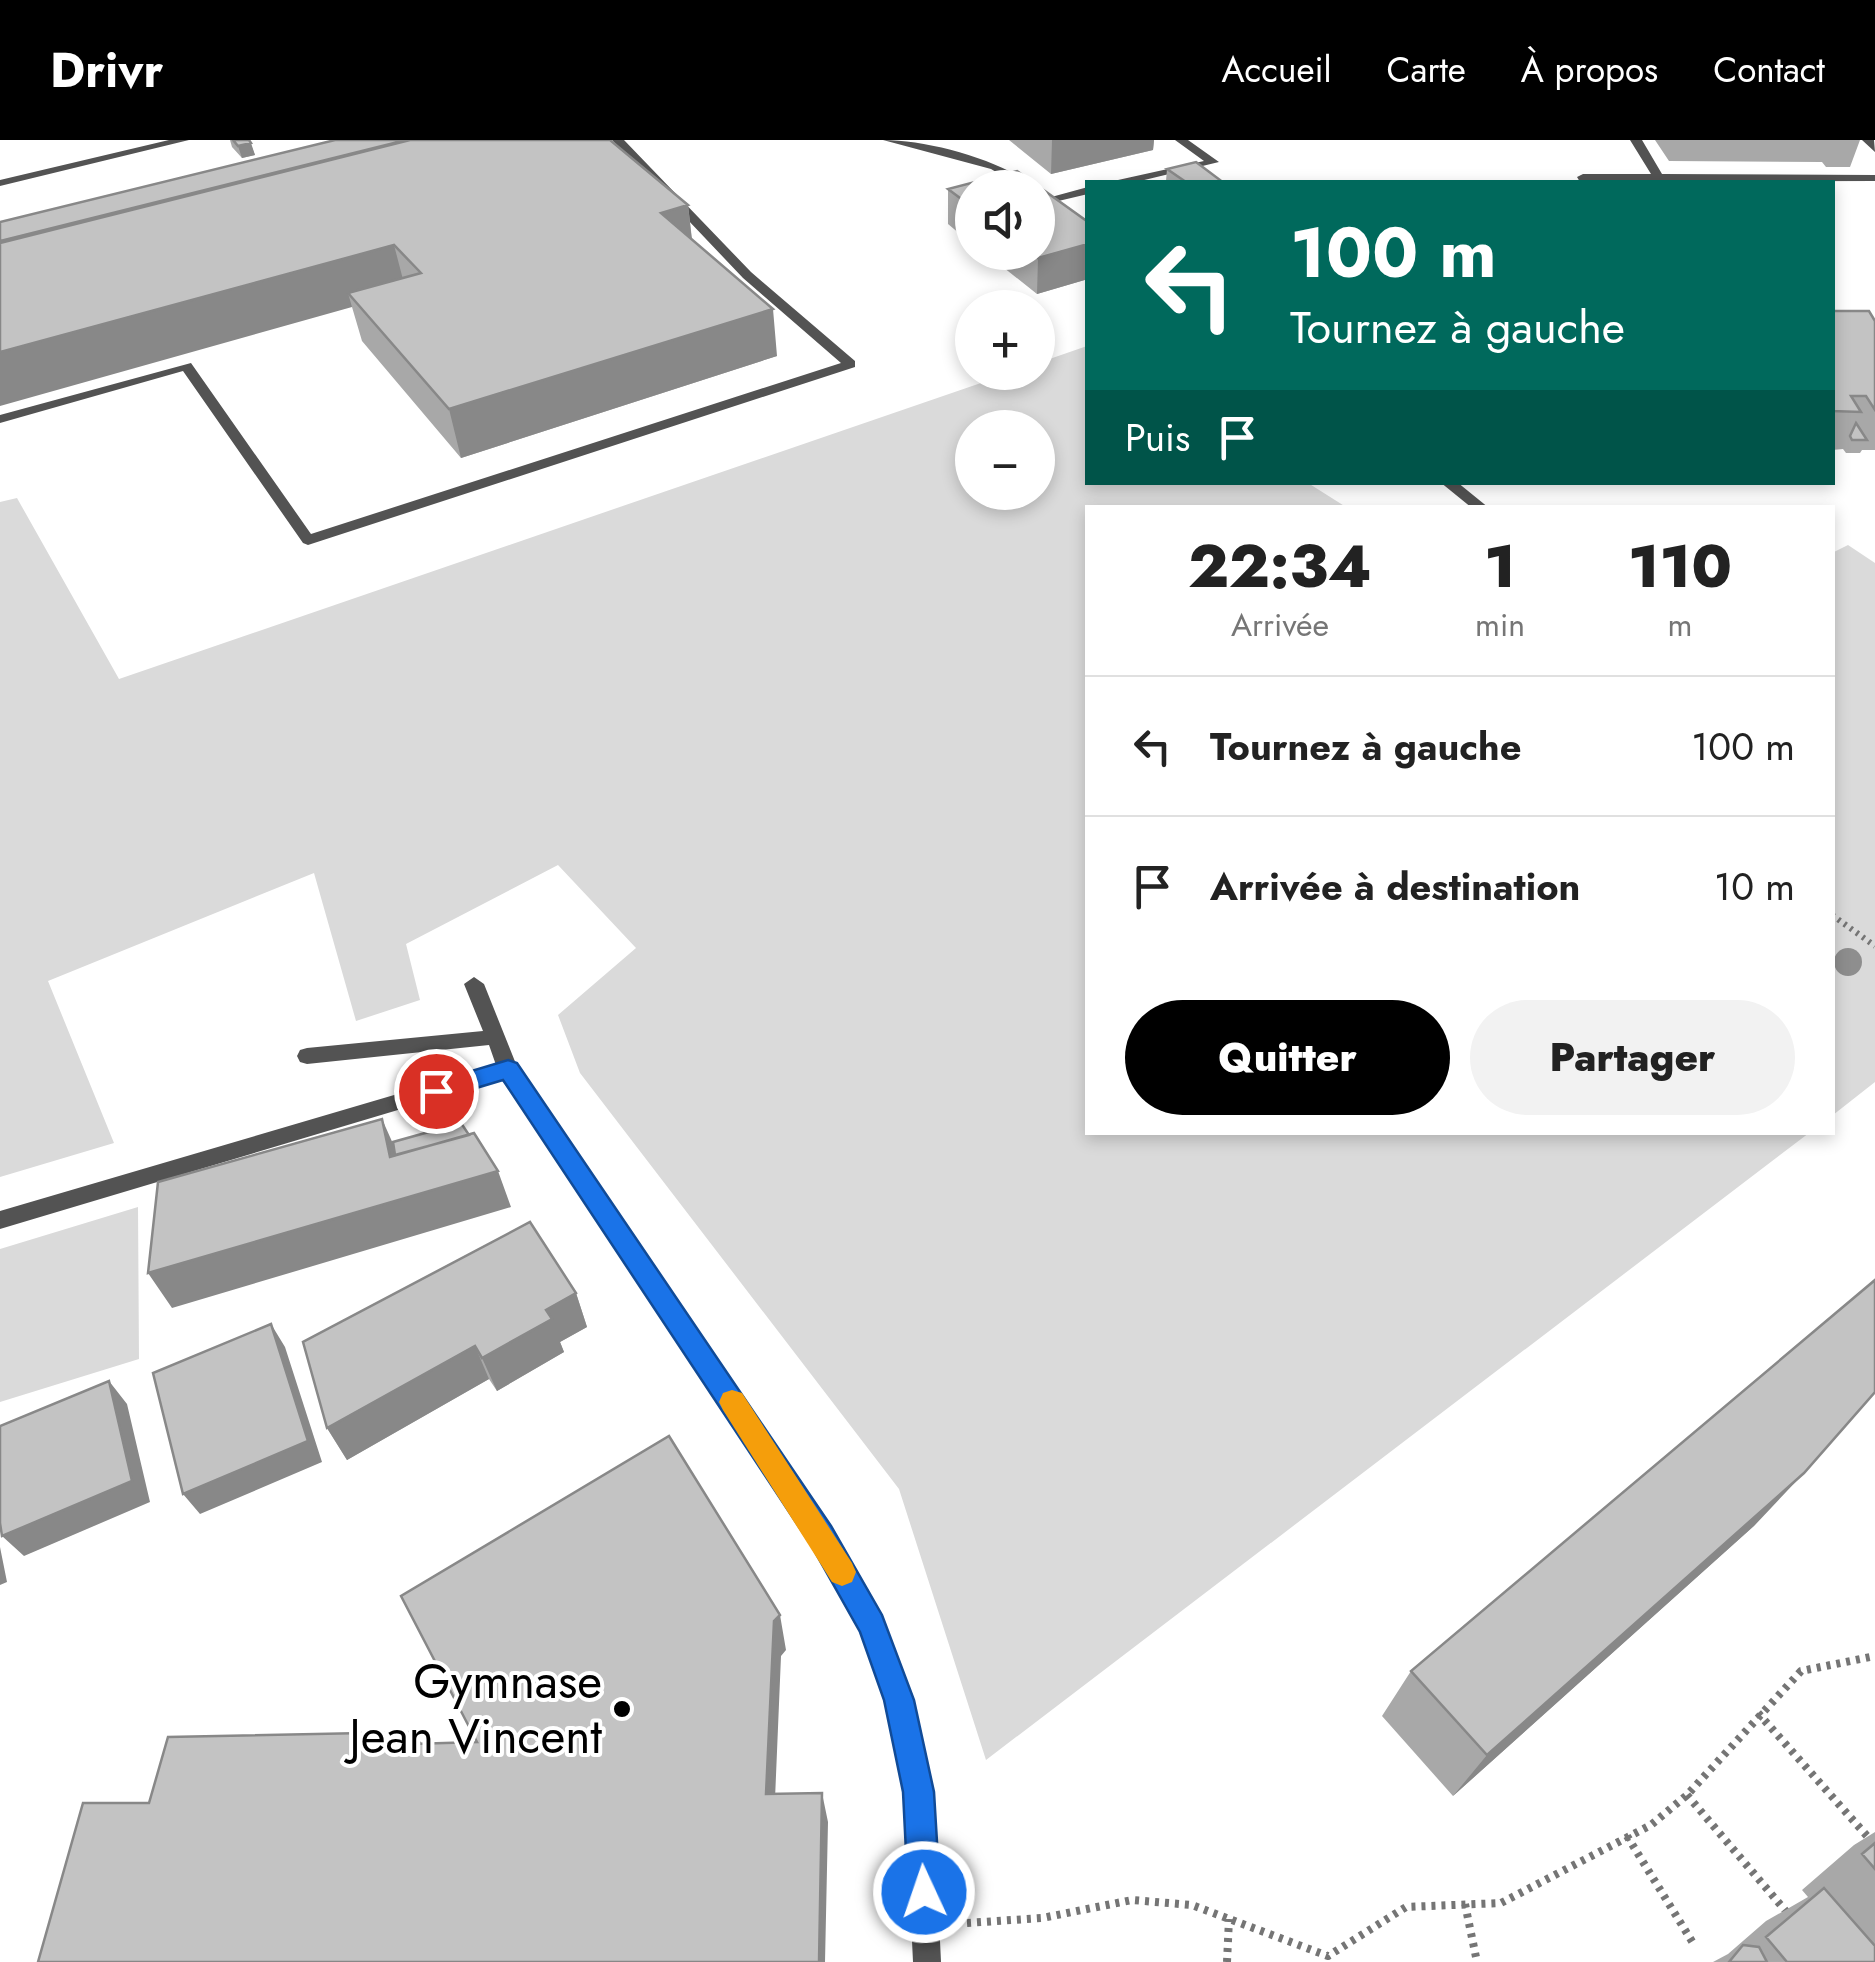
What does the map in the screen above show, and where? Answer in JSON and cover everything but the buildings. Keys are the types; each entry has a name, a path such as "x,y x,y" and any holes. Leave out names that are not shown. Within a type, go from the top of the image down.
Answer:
{"street":[{"path":"0,183 183,140"},
{"path":"0,420 186,366 308,540 850,364 747,275 618,140"},
{"path":"889,140 1000,170"},
{"path":"911,144 930,140"},
{"path":"1131,180 1212,162 1182,140"},
{"path":"1636,140 1659,178"},
{"path":"1868,140 1875,150"},
{"path":"1584,180 1875,178"},
{"path":"1055,198 1085,191"},
{"path":"1055,202 1063,208"},
{"path":"1451,485 1478,505"},
{"path":"474,984 508,1069 821,1535 872,1625 899,1700 919,1792 926,1962"},
{"path":"307,1056 495,1037"},
{"path":"0,1220 508,1069"}],"path":[{"path":"1835,917 1875,946"},
{"path":"926,1926 1042,1918 1132,1900 1192,1905 1328,1956 1406,1907 1501,1903 1651,1825 1687,1794 1801,1671 1875,1656"},
{"path":"1758,1713 1875,1845"},
{"path":"1687,1794 1803,1932"},
{"path":"1627,1836 1693,1943"},
{"path":"1464,1904 1477,1962"},
{"path":"1227,1962 1229,1919"}],"shaded area":[{"path":"1085,347 1085,485 1311,485 1343,505 1085,505 1085,1135 1806,1135 986,1760 899,1489 580,1073 558,1015 636,948 558,865 406,944 420,1000 356,1021 314,873 48,981 114,1143 0,1177 0,502 17,498 119,679 960,390 1055,390 1055,357"},
{"path":"1848,545 1875,563 1875,1082 1835,1113 1835,552"},
{"path":"138,1207 139,1359 0,1402 0,1249"}],"slow traffic":[{"path":"732,1402 842,1572"}],"place":[{"name":"Gymnase Jean Vincent","path":"622,1709"}],"route":[{"path":"436,1091 508,1069 821,1535 872,1625 899,1700 919,1792 924,1892"}]}
